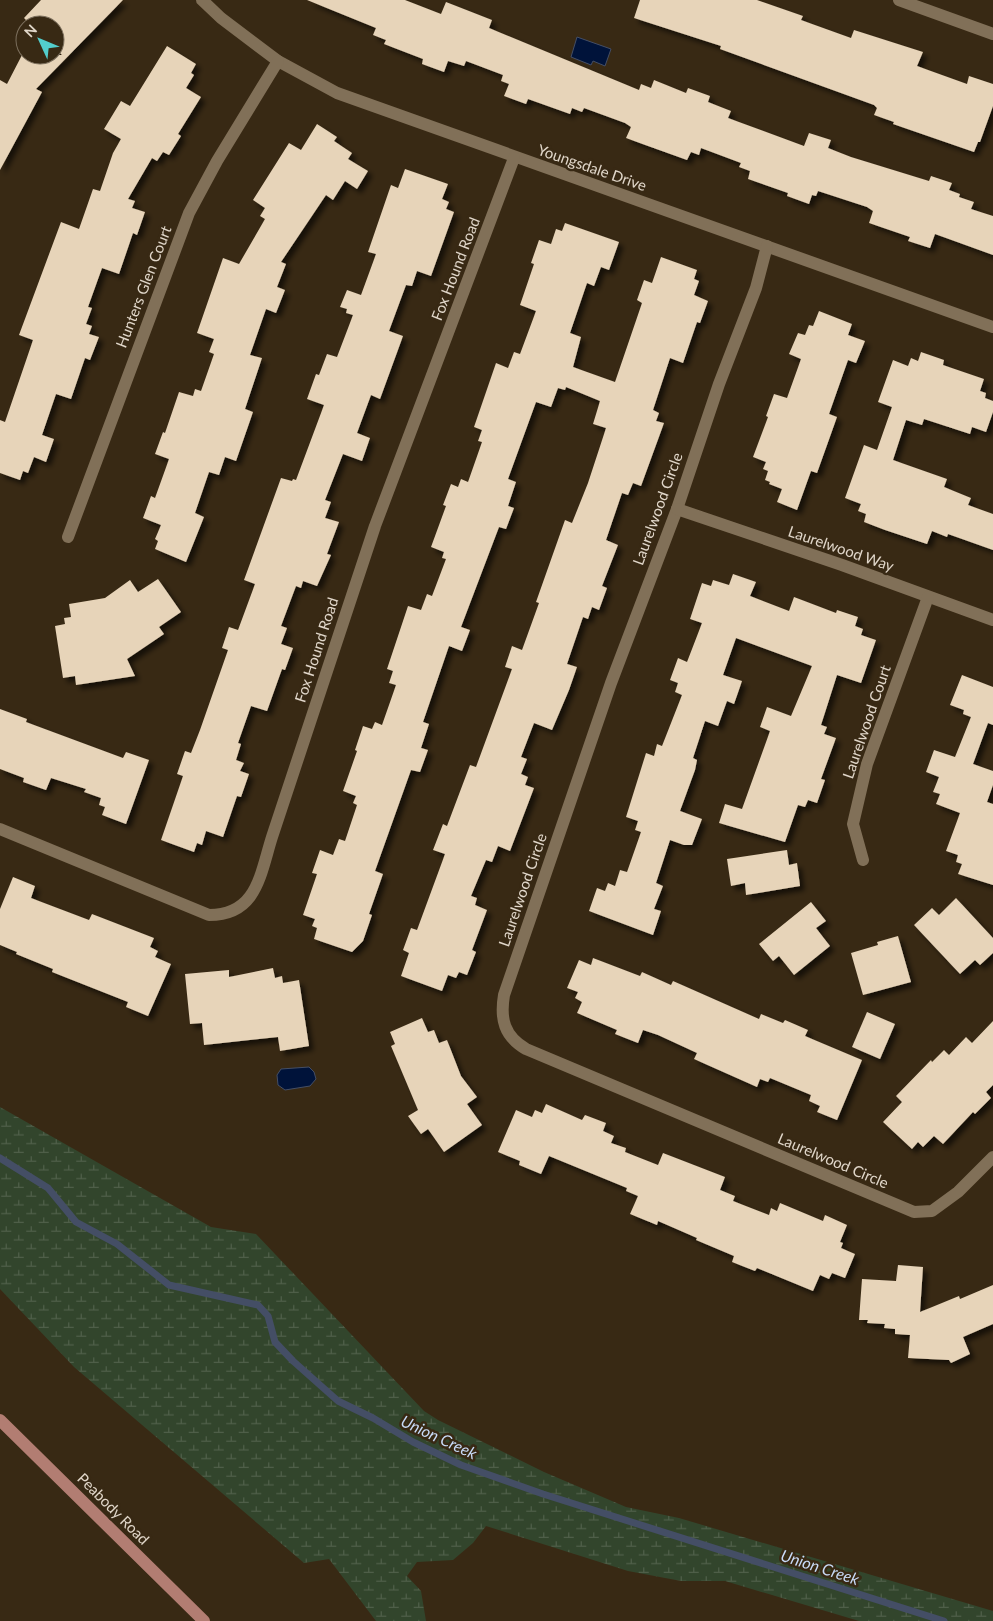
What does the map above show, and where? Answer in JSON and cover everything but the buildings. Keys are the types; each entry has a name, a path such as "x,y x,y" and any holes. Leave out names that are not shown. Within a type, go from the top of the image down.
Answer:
{"main road":[{"name":"Peabody Road","path":"0,1420 204,1621"}],"street":[{"name":"Youngsdale Drive","path":"202,0 221,18 278,61 337,93 514,158 768,246 993,327"},
{"path":"899,0 993,34"},
{"name":"Hunters Glen Court","path":"68,537 189,213 217,161 278,61"},
{"name":"Fox Hound Road","path":"0,829 209,915 230,913 248,902 264,863 376,526 514,158"},
{"name":"Laurelwood Circle","path":"768,246 756,288 719,384 677,509 611,683 504,995 502,1013 504,1026 516,1043 526,1049 914,1212 932,1211 958,1192 993,1158"},
{"name":"Laurelwood Way","path":"677,509 993,620"},
{"name":"Laurelwood Court","path":"863,860 853,824 865,773 928,597"}],"green space":[{"path":"0,1107 211,1227 256,1234 424,1411 438,1420 544,1472 626,1507 679,1518 993,1611 993,1621 859,1621 725,1581 681,1581 628,1571 486,1526 473,1543 453,1560 417,1562 407,1576 421,1591 426,1621 376,1621 329,1559 304,1563 74,1367 0,1289"}],"water":[{"path":"577,37 611,49 605,66 593,61 591,65 571,57"},
{"path":"309,1067 314,1072 316,1079 310,1086 285,1090 278,1085 277,1075 281,1069"}],"waterway":[{"name":"Union Creek","path":"0,1158 48,1188 76,1222 117,1244 169,1285 258,1305 268,1316 275,1342 293,1361 338,1401 373,1418 413,1442 461,1465 543,1494 944,1621"}]}
